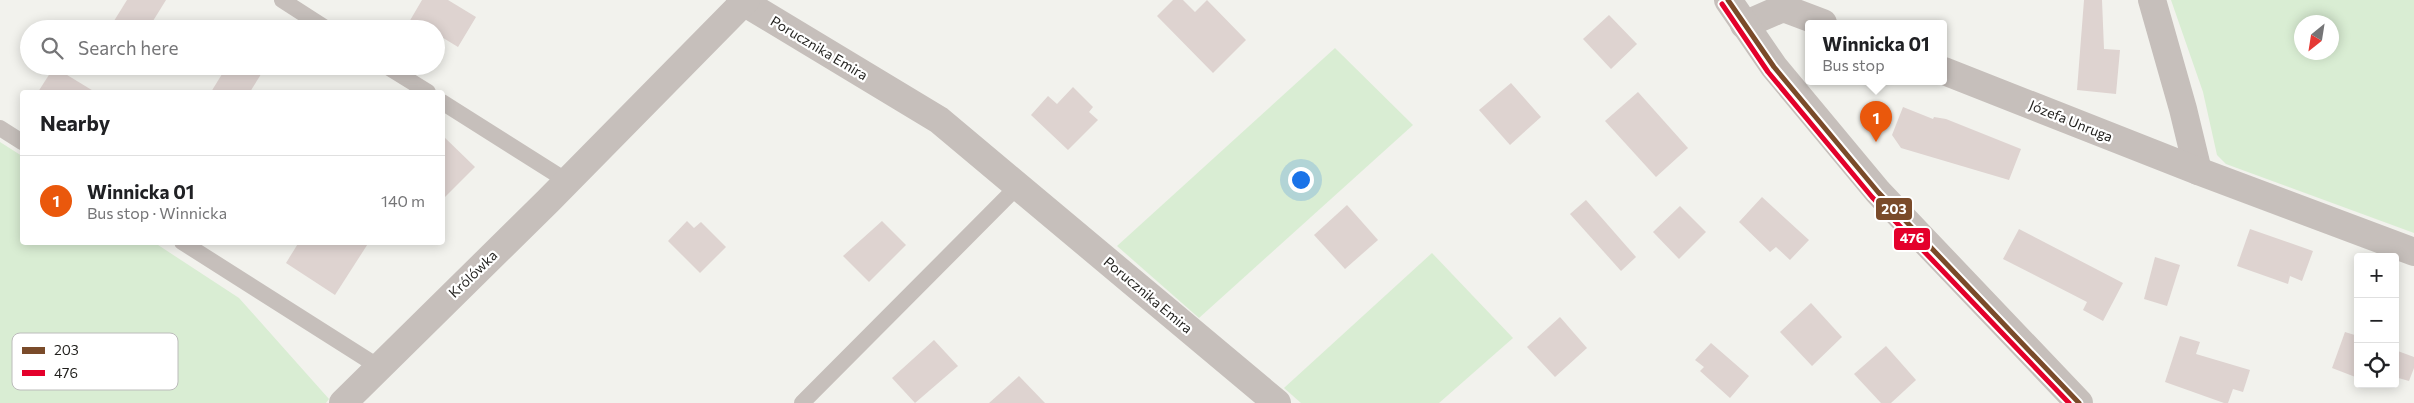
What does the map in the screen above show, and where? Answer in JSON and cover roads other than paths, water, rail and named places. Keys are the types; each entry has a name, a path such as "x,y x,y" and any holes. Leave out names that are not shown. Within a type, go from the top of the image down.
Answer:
{"street":[{"path":"1728,0 1744,25 1824,130 1878,192 2079,403"},
{"path":"2152,0 2183,109 2198,172"},
{"name":"Królówka","path":"343,403 567,181 743,1"},
{"name":"Porucznika Emira","path":"743,1 939,120 1019,185 1277,403"},
{"path":"1744,25 1783,8 1815,20"},
{"name":"Józefa Unruga","path":"1947,72 2198,172 2414,252"}],"lane":[{"path":"282,0 313,20"},
{"path":"401,75 425,90"},
{"path":"445,104 567,181"},
{"path":"0,128 20,141"},
{"path":"802,403 1019,185"},
{"path":"187,245 379,367"}],"place":[{"name":"Winnicka 01","path":"1876,142"}]}
